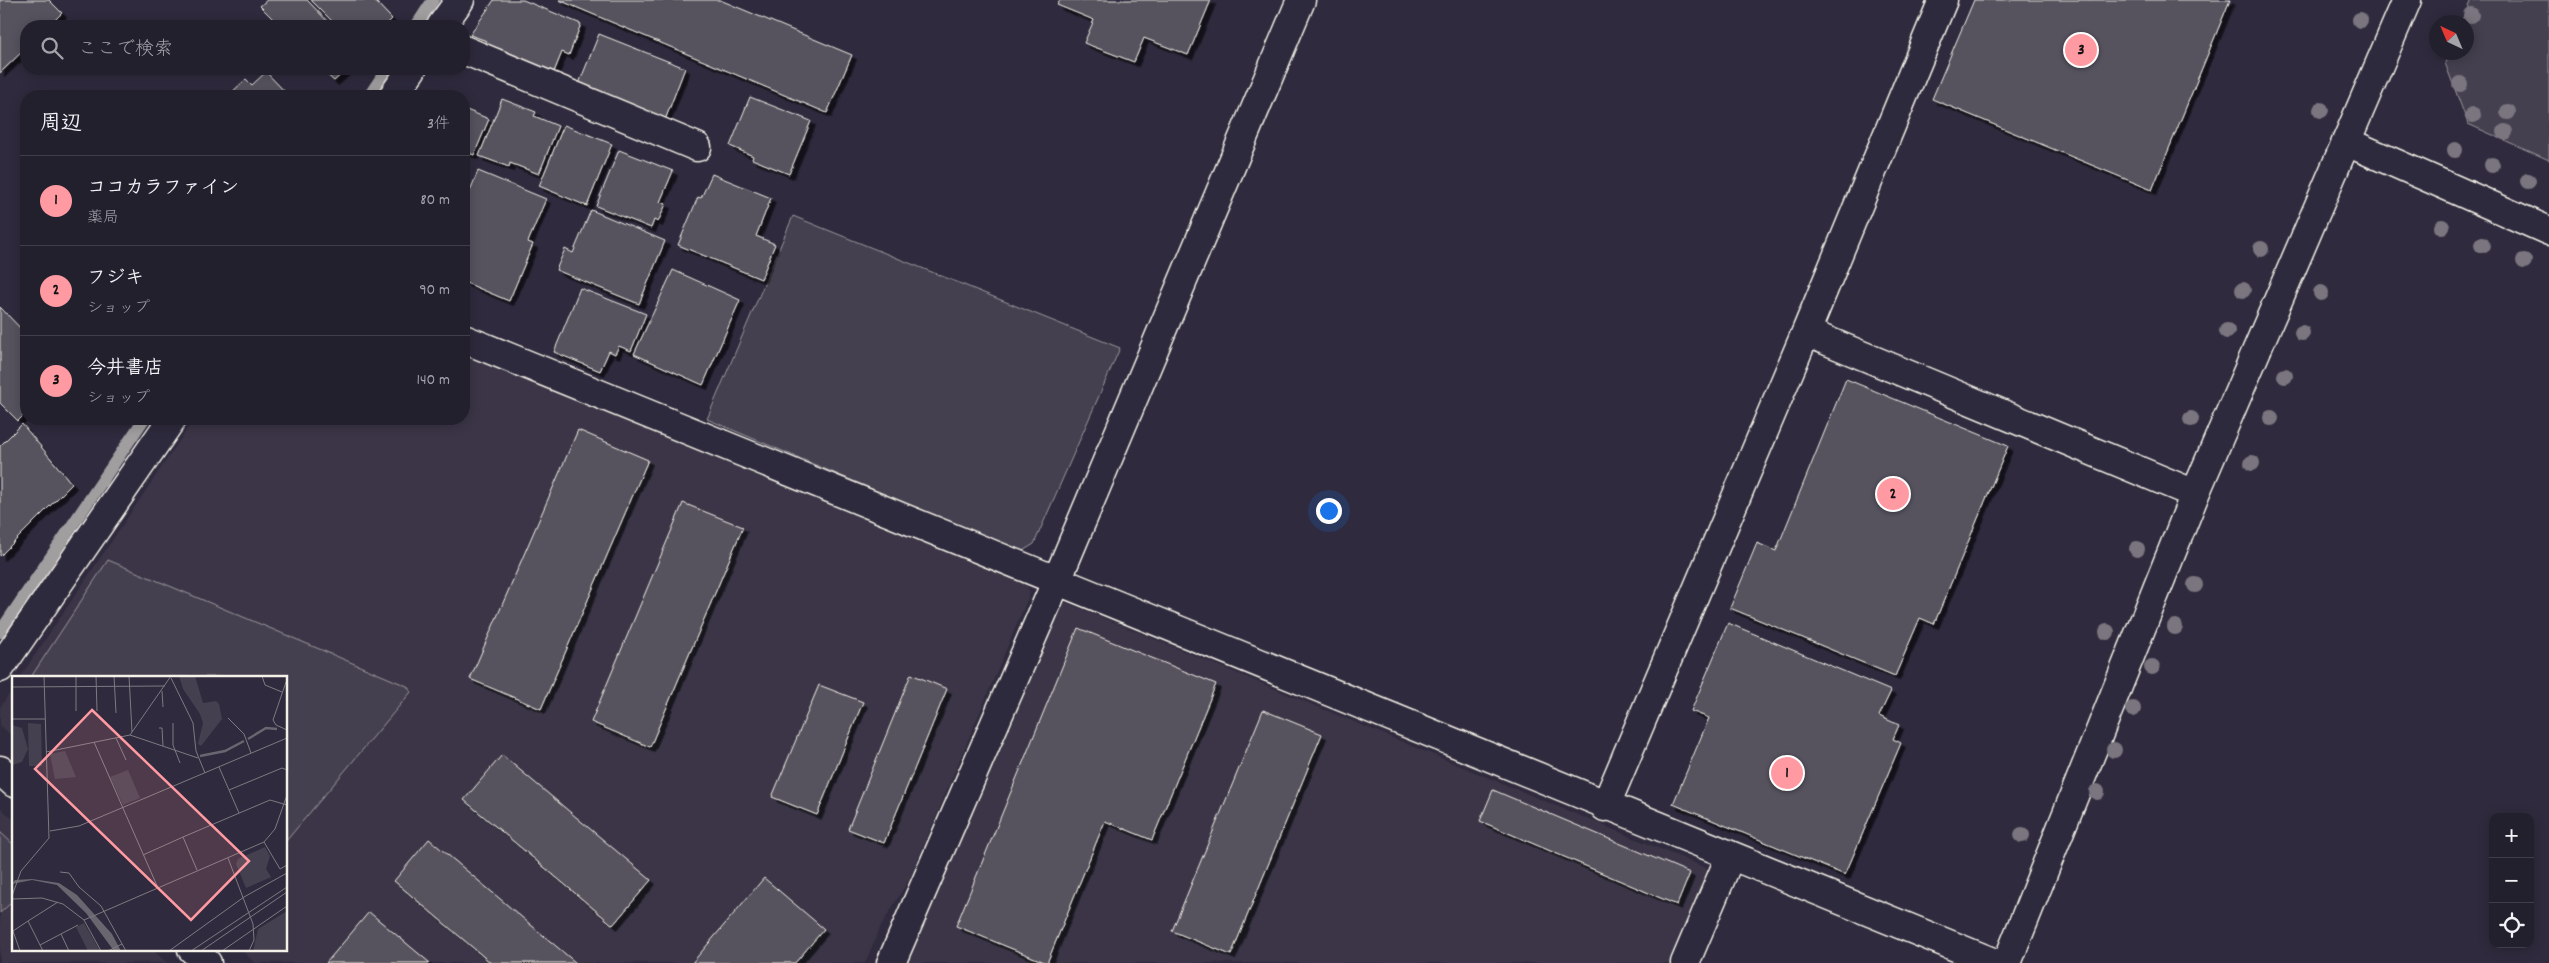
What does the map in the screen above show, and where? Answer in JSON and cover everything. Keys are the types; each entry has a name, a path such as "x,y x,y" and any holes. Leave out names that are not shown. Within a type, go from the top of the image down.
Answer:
{"street":[{"path":"445,20 460,0"},
{"path":"891,963 1056,580 1301,0"},
{"path":"1605,807 1806,332 1943,0"},
{"path":"2007,963 2195,494 2407,0"},
{"path":"470,52 697,147"},
{"path":"397,90 408,75"},
{"path":"2347,142 2549,231"},
{"path":"1806,332 2195,494"},
{"path":"470,341 1056,580 1605,807 1996,963"},
{"path":"0,668 168,425"},
{"path":"0,770 12,781"},
{"path":"1685,963 1730,857"},
{"path":"193,950 207,963"}],"shaded area":[{"path":"2471,0 2549,0 2549,160 2468,124 2445,63 2446,60 2474,60 2474,15 2464,15"},
{"path":"793,216 1120,348 1034,544 1021,552 707,419"},
{"path":"470,351 1023,577 1030,593 911,876 881,926 865,963 255,963 241,950 288,950 288,676 21,676 190,425 470,425"},
{"path":"108,560 407,686 411,692 288,839 288,676 32,676"},
{"path":"1058,599 1706,868 1708,875 1672,963 907,963 1052,603"},
{"path":"12,690 12,736 0,725 0,707"},
{"path":"0,807 12,818 12,950 153,950 167,963 0,963"},
{"path":"0,832 12,843 12,902 0,913"}],"building":[{"path":"0,0 49,0 62,13 55,20 20,20 20,54 0,73"},
{"path":"267,0 307,0 326,20 274,20 260,6"},
{"path":"311,0 374,0 392,19 391,20 331,20"},
{"path":"494,0 523,0 581,24 569,55 562,52 554,72 485,44 487,41 470,35"},
{"path":"559,0 720,0 852,55 827,113"},
{"path":"1060,0 1211,0 1188,55 1144,38 1134,62 1084,43 1094,20 1057,5"},
{"path":"1974,0 2230,0 2152,190 1932,99"},
{"path":"599,34 685,68 665,120 578,86"},
{"path":"263,75 269,75 283,90 234,90 246,79 252,85"},
{"path":"328,75 340,75 334,81"},
{"path":"750,97 811,121 789,174 752,159 753,156 730,146"},
{"path":"502,99 536,112 534,116 558,126 539,174 510,163 509,167 479,156"},
{"path":"470,111 489,119 474,155 470,153"},
{"path":"564,125 612,144 587,206 539,186"},
{"path":"619,150 673,171 660,202 666,204 658,222 654,220 651,228 596,206"},
{"path":"478,171 546,199 528,242 533,244 509,301 470,285 470,191"},
{"path":"712,174 771,198 756,236 775,244 761,279 678,245 698,197 701,198"},
{"path":"591,210 665,241 639,304 556,270 565,249 573,253"},
{"path":"673,270 740,300 703,385 634,354"},
{"path":"580,288 646,314 631,351 619,346 615,354 609,351 600,371 554,352"},
{"path":"0,307 20,328 20,419 18,421 0,403"},
{"path":"1846,379 2008,446 1934,624 1920,618 1895,676 1730,608 1757,543 1776,551"},
{"path":"23,425 72,484 0,556 0,446"},
{"path":"578,430 648,460 541,709 470,679"},
{"path":"683,503 743,527 650,747 591,722"},
{"path":"1728,623 1891,691 1879,716 1899,725 1893,739 1901,743 1845,875 1673,804 1709,718 1691,711"},
{"path":"1078,628 1216,684 1152,840 1105,821 1047,963 956,926"},
{"path":"911,674 947,689 884,843 848,829"},
{"path":"819,685 863,702 817,815 772,797"},
{"path":"1263,710 1322,734 1231,955 1172,931"},
{"path":"502,755 651,880 613,925 464,800"},
{"path":"1493,790 1690,873 1677,905 1480,821"},
{"path":"429,839 576,963 491,963 394,881"},
{"path":"764,878 824,929 795,963 692,963"},
{"path":"369,912 430,963 326,963"}],"waterway":[{"path":"420,20 433,0"},
{"path":"373,90 383,75"},
{"path":"0,632 140,425"}],"place":[{"name":"今井書店","path":"2081,50"},
{"name":"フジキ","path":"1893,494"},
{"name":"ココカラファイン","path":"1787,773"}]}
